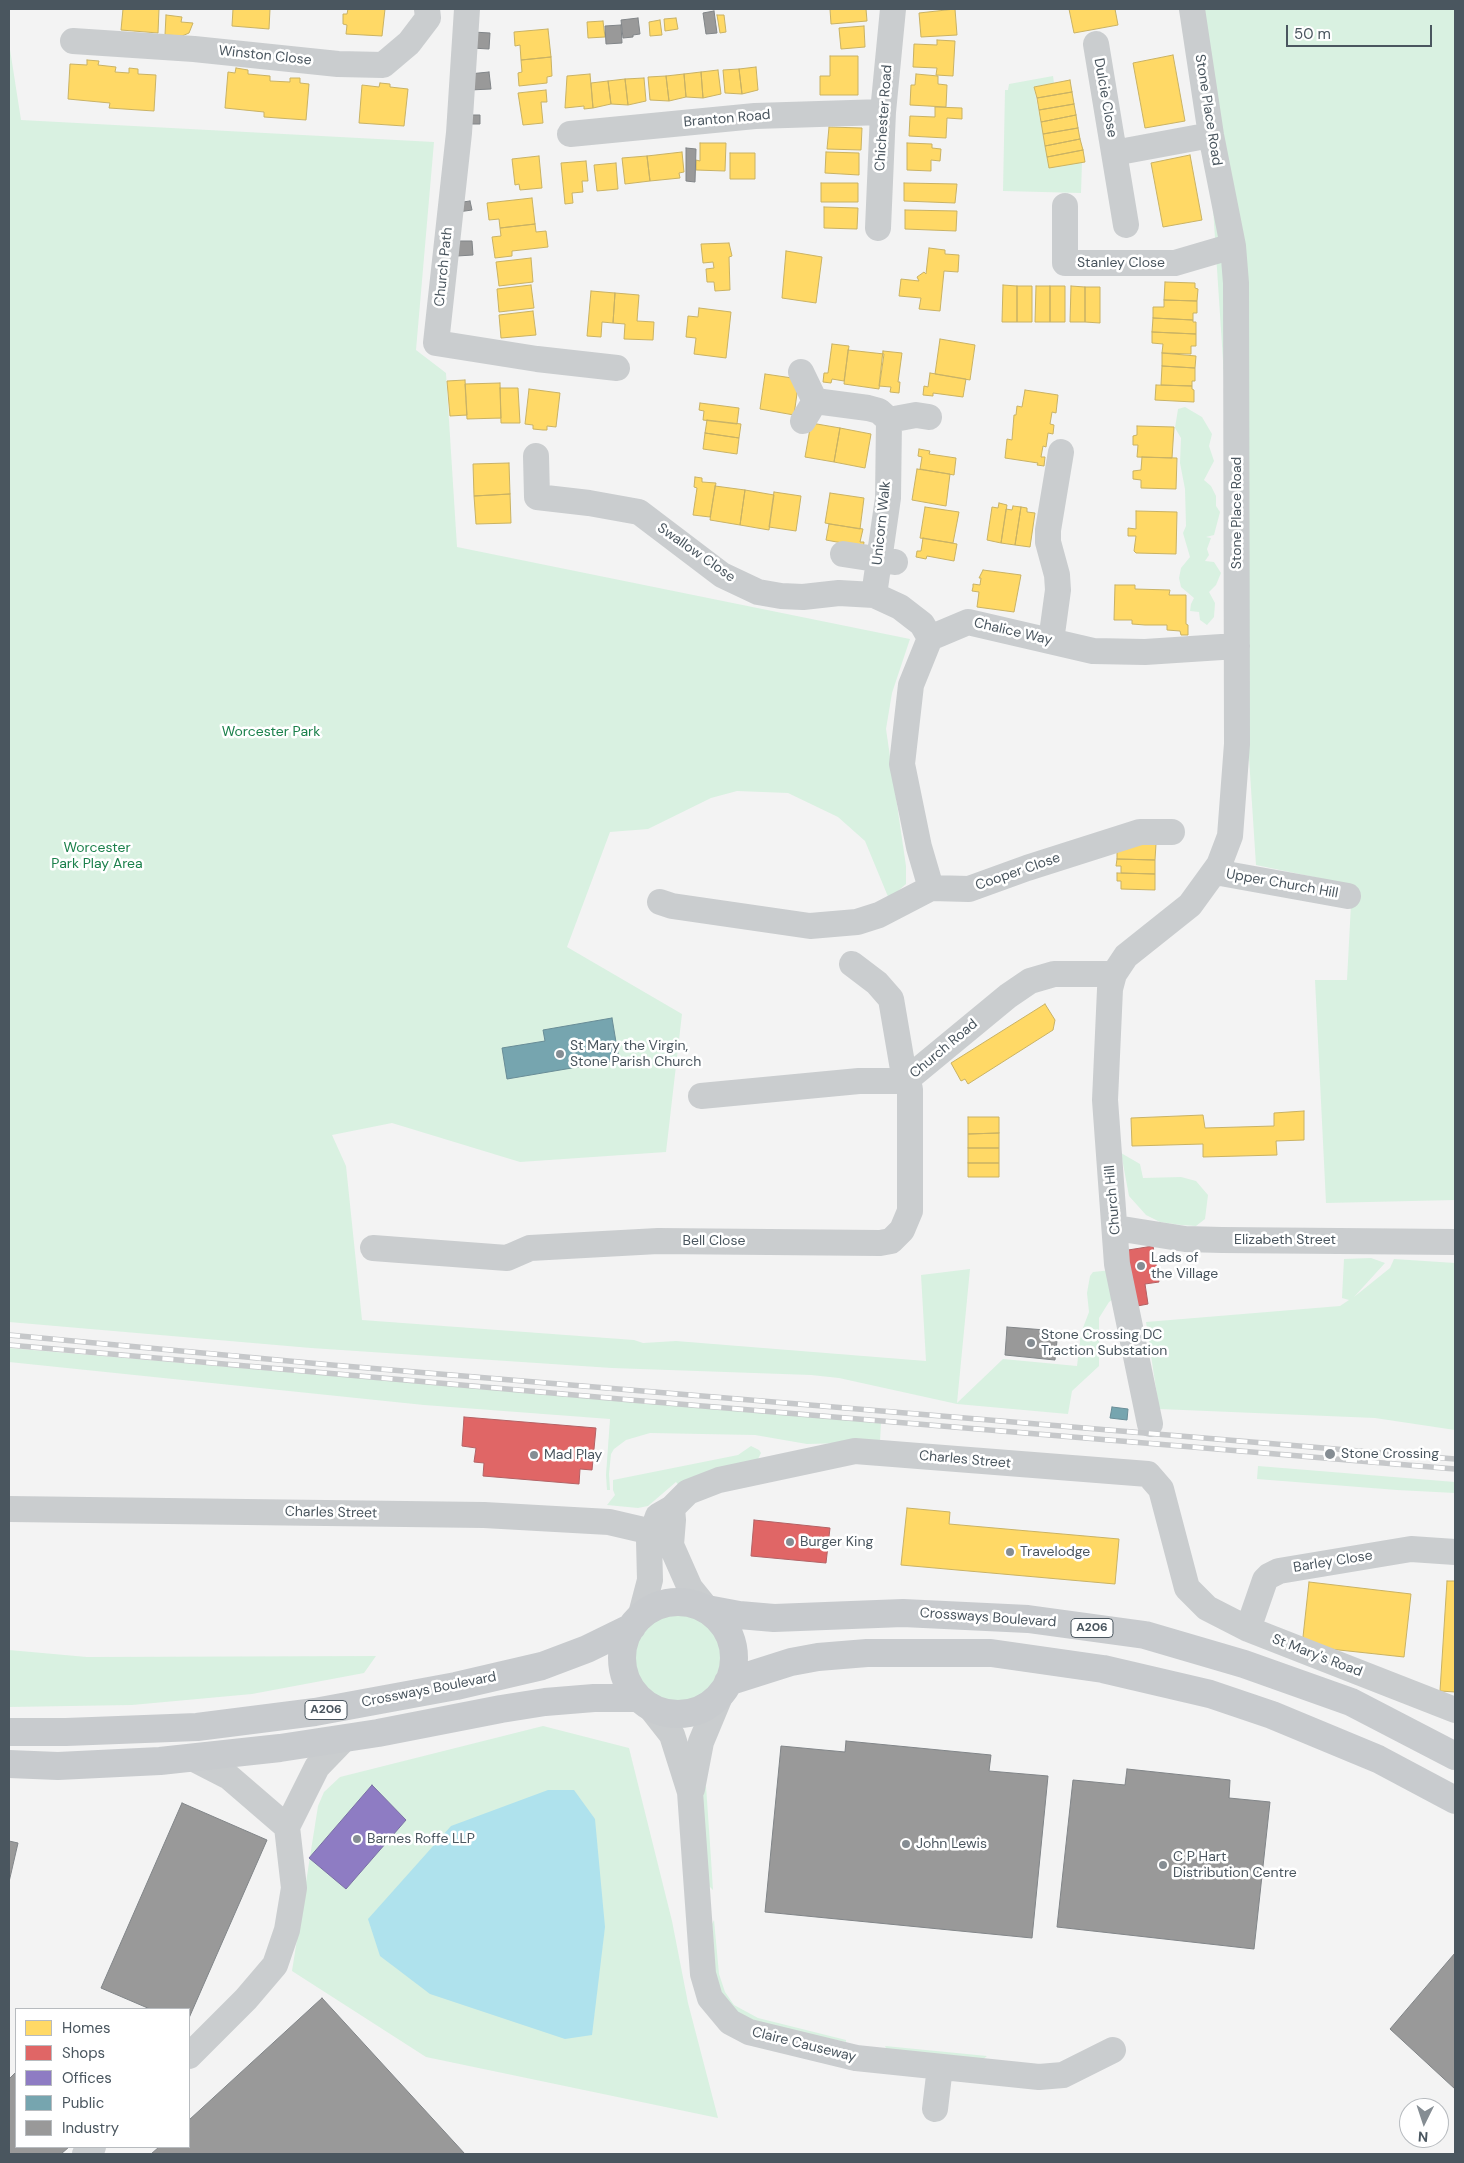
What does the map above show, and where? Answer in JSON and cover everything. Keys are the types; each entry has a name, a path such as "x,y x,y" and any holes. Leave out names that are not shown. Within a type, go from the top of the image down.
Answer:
{"main road":[{"path":"724,1688 733,1665 732,1641 725,1626 707,1609 689,1603 670,1601 652,1608 636,1623 624,1647 623,1666 625,1677 644,1703 668,1713 690,1713 704,1709 724,1688 773,1666 798,1660 867,1653 991,1653 1103,1668 1210,1694 1272,1714 1378,1759 1455,1800"},
{"name":"Crossways Boulevard","path":"707,1609 738,1615 774,1618 902,1613 980,1616 1028,1619 1145,1635 1244,1664 1351,1702 1455,1756"},
{"name":"Crossways Boulevard","path":"9,1732 66,1732 197,1727 315,1712 456,1686 542,1666 587,1649 636,1623"},
{"name":"A206","path":"9,1764 58,1766 192,1758 345,1738 545,1702 594,1698 644,1703"}],"street":[{"name":"Winston Close","path":"73,41 194,49 338,64 383,65 409,43 428,18 427,9"},
{"name":"Church Path","path":"467,9 459,133 436,343 536,359 616,368"},
{"name":"Chichester Road","path":"878,228 883,112 893,9"},
{"name":"Stone Place Road","path":"1114,974 1126,956 1194,901 1215,872 1227,849 1231,831 1237,744 1236,283 1232,246 1211,135 1192,9"},
{"name":"Dulcie Close","path":"1096,44 1126,225"},
{"name":"Branton Road","path":"570,134 755,116 883,112"},
{"name":"Dulcie Close","path":"1114,153 1211,135"},
{"name":"Stanley Close","path":"1065,206 1065,263 1175,263 1232,246"},
{"path":"802,372 809,411 868,408 879,411 889,420 920,414"},
{"name":"Unicorn Walk","path":"874,596 887,561 889,420"},
{"path":"1051,641 1058,590 1057,575 1048,542 1048,530 1061,452"},
{"name":"Swallow Close","path":"536,456 537,498 589,503 640,512 722,575 758,592 803,597 839,593 874,596 900,607 922,624 930,638"},
{"path":"843,554 887,561"},
{"name":"Chalice Way","path":"930,638 968,622 1093,651 1145,652 1237,646"},
{"path":"930,638 911,685 902,764 919,847 932,888"},
{"name":"Cooper Close","path":"660,902 672,906 786,923 834,926 857,922 879,915 932,888 968,889 1140,832 1172,832"},
{"name":"Upper Church Hill","path":"1215,872 1348,896"},
{"name":"Bell Close","path":"373,1248 506,1258 530,1248 658,1241 889,1241 901,1231 910,1211 910,1089 905,1081 891,999 877,983 852,964"},
{"name":"Church Road","path":"700,1096 859,1081 905,1081 1008,996 1030,981 1054,974 1114,974"},
{"name":"Church Hill","path":"1114,974 1108,1006 1105,1087 1118,1270 1150,1424"},
{"name":"Elizabeth Street","path":"1116,1228 1178,1238 1222,1240 1455,1242"},
{"name":"Charles Street","path":"636,1623 650,1580 649,1545 652,1532 658,1516 672,1508 682,1496 700,1486 719,1480 855,1451 1148,1474 1161,1489 1187,1588"},
{"path":"672,1508 671,1546 690,1588 707,1609"},
{"name":"Charles Street","path":"9,1509 484,1514 604,1521 652,1532"},
{"name":"Barley Close","path":"1248,1629 1265,1580 1271,1574 1278,1571 1411,1549 1455,1552"},
{"name":"St Mary's Road","path":"1187,1588 1213,1613 1248,1629 1455,1710"},
{"name":"Claire Causeway","path":"690,1792 695,1779 701,1742 724,1688"},
{"name":"Claire Causeway","path":"644,1703 672,1735 690,1792 703,1974 710,1998 730,2022 749,2032 824,2052 856,2058 1039,2077 1063,2075 1114,2050"},
{"path":"190,2055 246,1999 275,1965 287,1930 294,1888 286,1827 317,1767 345,1738"},
{"path":"192,1758 229,1777 286,1827"},
{"path":"935,2109 940,2067"}],"green space":[{"path":"1200,9 1455,9 1455,1200 1326,1203 1315,980 1347,980 1352,885 1256,865"},
{"name":"Worcester Park","path":"9,43 21,120 434,142 416,350 446,373 457,547 910,639 892,693 886,729 906,866 906,884 889,899 865,841 838,817 788,793 737,791 711,798 648,829 610,832 567,947 682,1014 666,1152 520,1162 392,1123 332,1135 346,1166 362,1320 634,1340 643,1343 676,1341 926,1361 921,1275 970,1269 957,1403 1003,1359 1077,1366 1081,1333 1089,1312 1087,1293 1090,1276 1093,1272 1112,1270 1116,1297 1109,1302 1099,1318 1099,1366 1072,1391 1068,1414 957,1404 839,1378 811,1375 612,1368 311,1348 9,1322"},
{"path":"1053,76 1054,83 1034,87 1049,167 1082,162 1081,193 1003,191 1005,90 1008,90 1009,84"},
{"path":"1185,407 1202,417 1212,434 1209,446 1214,461 1204,480 1211,486 1216,496 1216,506 1220,512 1214,535 1206,537 1211,538 1207,549 1209,555 1205,561 1214,562 1221,573 1216,585 1209,592 1215,603 1214,617 1207,625 1200,620 1199,612 1190,611 1194,598 1181,587 1179,578 1181,568 1190,557 1183,533 1186,526 1185,489 1180,463 1181,438 1175,428 1178,409"},
{"path":"1121,1153 1140,1164 1143,1178 1181,1177 1196,1181 1208,1195 1205,1219 1196,1226 1181,1225 1160,1222 1146,1215 1129,1196"},
{"path":"1371,1258 1385,1263 1354,1297 1390,1268 1394,1259 1455,1263 1455,1430 1375,1418 1159,1409 1146,1322 1340,1306 1349,1300 1342,1298 1344,1259"},
{"path":"9,1348 881,1423 880,1442 807,1444 755,1435 650,1433 626,1440 614,1449 611,1454 609,1474 610,1490 607,1490 606,1475 610,1419 424,1405 9,1362"},
{"path":"751,1446 761,1453 758,1459 679,1486 676,1482 648,1506 638,1508 607,1505 615,1495 613,1480 738,1455"},
{"path":"1258,1466 1455,1482 1455,1493 1257,1479"},
{"path":"678,1615 695,1618 709,1627 718,1641 721,1658 718,1675 709,1689 695,1698 678,1701 661,1698 647,1689 638,1675 635,1658 638,1641 647,1627 661,1618"},
{"path":"9,1650 87,1657 376,1656 364,1673 252,1694 132,1705 9,1707"},
{"path":"543,1726 629,1748 672,1921 688,2003 718,2118 426,2057 292,1971 318,1806 324,1792 340,1777"},
{"path":"706,1786 713,1890 709,1886 701,1791"},
{"path":"714,1920 719,1974 725,1992 734,2005 758,2018 846,2040 846,2042 755,2023 733,2010 716,1984 712,1924"},
{"path":"885,2046 987,2056 982,2060 887,2050"}],"water":[{"path":"548,1790 574,1790 595,1819 605,1927 592,2035 565,2039 430,1994 380,1956 368,1919 451,1826"}],"building: Homes":[{"path":"123,9 159,9 158,33 121,30"},
{"path":"233,9 270,9 269,29 232,26"},
{"path":"348,9 385,9 382,36 346,34 347,25 343,24 343,14 347,14"},
{"path":"830,9 866,9 867,21 831,24"},
{"path":"955,9 957,35 921,37 919,13"},
{"path":"1069,9 1115,9 1118,25 1074,33"},
{"path":"166,15 182,17 181,22 193,23 189,33 182,36 165,35"},
{"path":"717,15 724,15 726,32 720,33"},
{"path":"676,18 678,29 665,31 664,19"},
{"path":"660,20 662,35 650,36 649,22"},
{"path":"603,21 605,37 588,38 587,22"},
{"path":"864,26 865,47 841,49 839,28"},
{"path":"548,29 551,57 521,60 520,45 515,46 514,32"},
{"path":"937,40 955,41 953,76 936,75 937,68 913,67 914,44 937,45"},
{"path":"1173,55 1185,121 1145,128 1133,63"},
{"path":"830,56 858,56 858,95 820,95 820,76 830,76"},
{"path":"551,57 552,76 547,77 547,83 519,86 518,73 522,72 521,60"},
{"path":"87,60 99,61 98,65 116,67 115,72 129,73 129,68 138,69 138,74 156,75 154,111 109,108 110,103 68,99 70,64 87,65"},
{"path":"756,67 758,90 742,94 739,69"},
{"path":"236,68 248,70 248,74 270,76 270,81 290,82 290,78 300,78 300,83 309,84 306,120 264,117 264,112 225,108 228,72 235,73"},
{"path":"739,69 742,94 725,93 723,70"},
{"path":"718,70 721,94 703,98 701,72"},
{"path":"701,72 703,98 686,97 684,74"},
{"path":"590,74 593,108 584,109 584,106 565,108 567,76"},
{"path":"684,74 686,97 669,101 666,76"},
{"path":"916,74 938,76 938,84 947,85 946,107 910,105 911,85 915,85"},
{"path":"666,76 669,101 650,100 648,77"},
{"path":"644,78 646,101 628,105 625,79"},
{"path":"625,79 628,105 611,104 608,81"},
{"path":"1070,80 1072,92 1037,98 1034,87"},
{"path":"608,81 611,104 593,108 591,83"},
{"path":"380,83 390,84 390,87 408,89 404,126 359,123 362,85 379,87"},
{"path":"546,90 547,102 541,102 543,123 523,125 518,93"},
{"path":"1072,92 1074,104 1039,110 1037,98"},
{"path":"1074,104 1076,115 1041,122 1039,110"},
{"path":"935,107 962,108 962,119 947,118 946,138 909,136 910,116 935,117"},
{"path":"1076,115 1078,128 1043,134 1041,122"},
{"path":"829,127 862,128 861,150 827,149"},
{"path":"1078,128 1080,139 1045,146 1043,134"},
{"path":"1080,139 1083,150 1047,157 1045,146"},
{"path":"700,143 726,143 725,171 696,170 696,160 700,161"},
{"path":"907,143 932,144 932,148 941,149 940,161 931,160 931,171 907,170"},
{"path":"1083,150 1085,162 1049,168 1047,157"},
{"path":"682,152 684,172 679,173 680,178 650,181 647,156"},
{"path":"826,152 859,153 859,175 825,173"},
{"path":"730,153 755,153 755,179 730,179"},
{"path":"1190,155 1202,220 1163,227 1151,163"},
{"path":"539,156 542,188 520,190 519,184 515,185 512,159"},
{"path":"647,156 650,181 625,184 622,158"},
{"path":"586,161 588,181 582,181 583,192 572,193 573,203 565,204 561,163"},
{"path":"616,163 618,189 597,191 594,165"},
{"path":"821,183 858,183 858,202 821,202"},
{"path":"904,183 957,184 955,203 904,201"},
{"path":"532,198 535,224 500,228 499,219 489,220 487,203"},
{"path":"824,207 858,208 857,229 824,228"},
{"path":"905,210 957,211 956,231 905,229"},
{"path":"535,224 536,232 546,231 548,247 512,251 512,256 495,258 492,237 501,236 500,228"},
{"path":"729,243 732,256 729,257 730,290 715,291 714,282 707,282 706,269 714,268 713,262 703,263 701,244"},
{"path":"929,248 945,250 945,254 959,255 958,272 944,271 940,311 919,309 921,298 899,296 901,279 919,281 917,277 924,272 926,274"},
{"path":"786,251 822,257 816,303 782,298"},
{"path":"531,258 533,282 499,286 496,262"},
{"path":"1165,282 1195,283 1195,288 1198,289 1197,301 1164,300"},
{"path":"531,285 534,308 499,312 497,289"},
{"path":"1003,285 1017,286 1017,322 1002,322"},
{"path":"1017,286 1032,286 1032,322 1017,322"},
{"path":"1036,286 1050,286 1050,322 1035,322"},
{"path":"1050,286 1065,286 1065,322 1050,322"},
{"path":"1071,286 1085,287 1085,322 1070,322"},
{"path":"1085,287 1100,287 1100,323 1085,322"},
{"path":"591,291 615,293 613,323 602,322 601,337 587,336"},
{"path":"615,293 639,295 637,321 654,322 653,340 624,339 625,324 613,323"},
{"path":"1164,300 1197,301 1197,313 1193,313 1193,320 1153,318 1153,307 1164,307"},
{"path":"699,308 731,312 726,358 694,354 696,338 686,337 688,316 698,317"},
{"path":"533,311 536,335 501,338 499,315"},
{"path":"1153,318 1193,320 1193,322 1196,322 1196,334 1152,332"},
{"path":"1152,332 1196,334 1196,346 1191,346 1191,354 1162,353 1163,344 1152,343"},
{"path":"940,339 975,345 970,380 935,374"},
{"path":"832,344 849,346 844,381 832,379 831,383 823,382 824,373 828,373"},
{"path":"848,350 884,354 879,389 844,384"},
{"path":"883,351 902,353 898,382 900,382 899,393 890,392 891,387 879,386"},
{"path":"1162,353 1196,356 1195,368 1162,366"},
{"path":"1162,366 1195,368 1195,381 1192,381 1192,386 1161,385"},
{"path":"930,373 966,379 963,397 933,393 933,396 923,395 924,386 928,387"},
{"path":"765,374 799,379 794,415 760,409"},
{"path":"465,380 467,415 450,416 447,381"},
{"path":"500,383 501,418 467,419 465,384"},
{"path":"1156,385 1192,386 1194,402 1155,400"},
{"path":"500,388 518,388 520,423 501,423"},
{"path":"529,389 560,393 556,427 547,426 547,430 543,430 533,429 533,425 525,424"},
{"path":"1025,390 1058,395 1056,413 1052,412 1050,424 1054,425 1053,434 1048,433 1046,447 1043,446 1041,457 1045,457 1044,466 1037,465 1038,463 1005,458 1007,439 1012,440 1014,415 1016,415 1017,406 1022,407"},
{"path":"700,403 739,408 737,424 703,420 704,411 699,410"},
{"path":"707,420 741,424 739,438 705,433"},
{"path":"811,423 840,428 834,462 805,457"},
{"path":"1137,426 1174,427 1172,458 1137,457 1138,445 1133,445 1133,436 1137,435"},
{"path":"840,428 871,434 865,468 834,462"},
{"path":"705,433 739,438 737,454 703,449"},
{"path":"919,449 930,451 929,454 956,458 954,475 920,469 922,457 918,456"},
{"path":"1142,457 1177,458 1176,489 1141,488 1141,480 1133,479 1133,471 1141,470"},
{"path":"509,463 510,494 474,496 473,464"},
{"path":"917,469 950,474 946,506 912,500"},
{"path":"695,477 702,478 702,482 716,483 710,517 693,515 697,488 694,487"},
{"path":"715,486 745,490 740,525 710,520"},
{"path":"745,490 774,495 769,530 740,525"},
{"path":"774,492 801,496 796,531 769,527"},
{"path":"830,493 864,498 860,529 825,523"},
{"path":"510,494 511,523 476,524 474,496"},
{"path":"999,503 1007,505 1001,543 987,540 992,507 998,508"},
{"path":"1013,506 1021,507 1015,545 1001,543 1006,509 1012,510"},
{"path":"925,507 959,512 953,543 920,538"},
{"path":"1021,507 1027,508 1027,512 1035,513 1030,547 1015,545"},
{"path":"1136,511 1177,512 1176,554 1136,553 1134,551 1136,536 1128,536 1128,528 1136,529"},
{"path":"829,524 863,529 860,542 864,542 863,549 853,545 826,540"},
{"path":"923,538 957,544 954,561 927,556 926,559 916,557 917,551 921,551"},
{"path":"983,570 1021,575 1014,612 977,607 979,592 972,591 973,584 980,585 981,578 979,578"},
{"path":"1115,585 1135,585 1135,589 1170,590 1169,595 1186,595 1188,635 1181,635 1180,631 1167,630 1167,625 1132,624 1132,620 1114,620"},
{"path":"1121,843 1156,844 1155,860 1117,859 1117,852"},
{"path":"1117,859 1155,860 1155,874 1121,873 1121,866 1116,866"},
{"path":"1117,873 1155,874 1155,890 1121,889 1121,881 1117,881"},
{"path":"1045,1004 1055,1020 1053,1030 968,1084 965,1079 961,1081 951,1063"},
{"path":"1304,1111 1304,1140 1276,1141 1277,1155 1203,1157 1203,1144 1132,1146 1131,1118 1203,1115 1205,1128 1274,1126 1274,1113"},
{"path":"968,1117 999,1117 999,1133 968,1134"},
{"path":"999,1133 999,1148 968,1148 968,1134"},
{"path":"968,1148 999,1148 999,1163 968,1163"},
{"path":"968,1163 999,1163 999,1177 968,1177"},
{"name":"Travelodge","path":"907,1508 950,1512 949,1524 1119,1539 1115,1584 901,1565"},
{"path":"1447,1581 1455,1581 1455,1692 1440,1691"},
{"path":"1309,1582 1411,1594 1404,1657 1302,1646"}],"building: Shops":[{"name":"Lads of the Village","path":"1153,1246 1159,1282 1145,1284 1148,1304 1132,1307 1122,1251"},
{"name":"Mad Play","path":"464,1417 596,1428 592,1470 580,1469 579,1484 483,1476 484,1463 474,1462 476,1448 462,1446"},
{"name":"Burger King","path":"754,1520 830,1528 826,1563 751,1556"}],"building: Offices":[{"name":"Barnes Roffe LLP","path":"372,1785 406,1820 346,1889 309,1858"}],"building: Public":[{"name":"St Mary the Virgin, Stone Parish Church","path":"612,1018 619,1060 507,1079 502,1048 545,1041 543,1030"},
{"path":"1112,1407 1128,1409 1127,1420 1110,1418"}],"building: Industry":[{"path":"714,11 717,33 706,34 703,13"},
{"path":"638,18 640,34 623,38 621,20"},
{"path":"621,25 622,43 606,44 605,26"},
{"path":"473,32 490,33 489,49 472,48"},
{"path":"489,72 491,89 470,90 469,74"},
{"path":"465,115 480,115 480,124 465,124"},
{"path":"686,148 696,149 695,182 686,181"},
{"path":"470,201 472,210 458,212 456,203"},
{"path":"456,241 472,241 473,255 457,256"},
{"name":"Stone Crossing DC Traction Substation","path":"1007,1327 1058,1331 1055,1360 1005,1355"},
{"name":"John Lewis","path":"846,1741 991,1755 989,1771 1048,1776 1032,1938 765,1912 781,1746 845,1752"},
{"name":"C P Hart Distribution Centre","path":"1127,1769 1230,1780 1229,1798 1270,1802 1254,1949 1057,1927 1073,1780 1125,1785"},
{"path":"182,1803 267,1840 190,2016 190,2008 148,2008 101,1988"},
{"path":"9,1841 18,1843 9,1882"},
{"path":"1455,1953 1455,2089 1390,2029"},
{"path":"322,1998 465,2154 151,2154 158,2148 190,2148 190,2119"},
{"path":"15,2073 15,2148 68,2148 61,2154 9,2154 9,2079"}],"railway":[{"path":"9,1335 332,1365 1455,1459"},
{"path":"9,1345 631,1400 1455,1469"}],"place":[{"name":"St Mary the Virgin, Stone Parish Church","path":"560,1054"},
{"name":"Lads of the Village","path":"1141,1266"},
{"name":"Stone Crossing DC Traction Substation","path":"1031,1343"},
{"name":"Stone Crossing","path":"1330,1454"},
{"name":"Mad Play","path":"534,1455"},
{"name":"Burger King","path":"790,1542"},
{"name":"Travelodge","path":"1010,1552"},
{"name":"Barnes Roffe LLP","path":"357,1839"},
{"name":"John Lewis","path":"906,1844"},
{"name":"C P Hart Distribution Centre","path":"1163,1865"}],"park label":[{"name":"Worcester Park Play Area","path":"97,856"}]}
